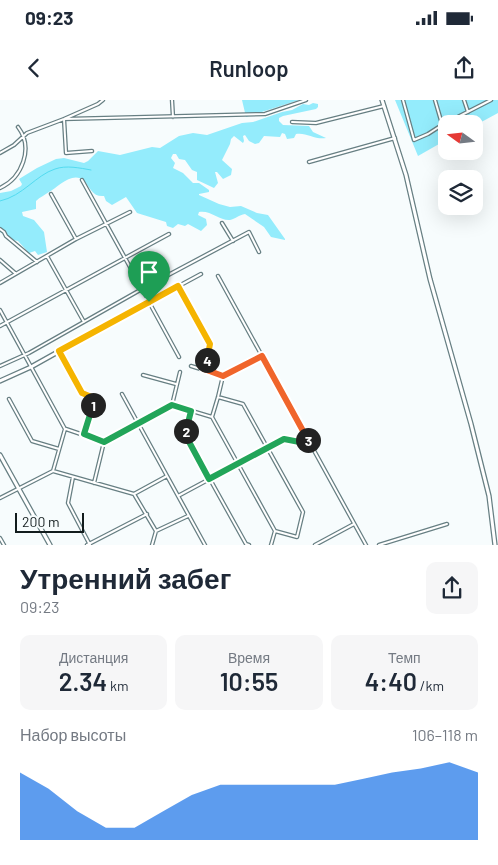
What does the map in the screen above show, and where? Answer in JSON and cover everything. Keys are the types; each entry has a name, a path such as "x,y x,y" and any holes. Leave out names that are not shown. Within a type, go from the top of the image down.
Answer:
{"street":[{"path":"0,154 14,146 27,133 64,119 103,100"},
{"path":"172,100 173,117"},
{"path":"64,119 265,114 306,100"},
{"path":"382,100 406,175 430,279 454,361 489,496 495,545"},
{"path":"403,100 414,140 438,128"},
{"path":"435,100 439,115"},
{"path":"464,100 468,112"},
{"path":"462,115 491,100"},
{"path":"292,122 316,123 384,106"},
{"path":"64,119 66,153 92,151"},
{"path":"0,188 17,176 24,158 24,136 18,128"},
{"path":"309,162 395,138"},
{"path":"82,180 146,296"},
{"path":"51,194 76,240"},
{"path":"0,283 130,212"},
{"path":"222,224 232,241"},
{"path":"0,229 37,262"},
{"path":"0,366 249,232 259,252"},
{"path":"0,326 169,234"},
{"path":"47,256 84,322"},
{"path":"0,260 16,274"},
{"path":"0,381 201,274"},
{"path":"218,276 366,545"},
{"path":"178,286 210,344 204,369"},
{"path":"149,302 179,357"},
{"path":"0,310 65,429 53,472"},
{"path":"59,351 82,393 94,398 95,401 84,434"},
{"path":"191,366 223,376 262,356"},
{"path":"172,405 180,372"},
{"path":"142,375 176,384"},
{"path":"212,417 223,376"},
{"path":"122,394 205,545"},
{"path":"218,397 243,404 303,512 297,537 275,531"},
{"path":"9,399 32,441 59,449"},
{"path":"94,483 104,442 172,405 212,417 275,531 272,545"},
{"path":"191,411 185,433 246,544 249,545"},
{"path":"65,429 104,442"},
{"path":"178,496 284,439 310,444"},
{"path":"0,455 50,545"},
{"path":"0,498 53,472 134,494 168,476"},
{"path":"73,477 68,503 89,545 146,514"},
{"path":"134,494 156,531 152,545"},
{"path":"156,531 189,515"},
{"path":"315,545 355,524"},
{"path":"379,545 447,524"},
{"path":"0,538 4,545"}],"shaded area":[{"path":"242,100 299,100 246,117"},
{"path":"395,100 498,100 498,113 483,121 483,115 438,115 438,145 418,156"},
{"path":"313,103 318,104 316,109 283,116 279,118 279,121 283,125 309,126 313,132 326,138 296,134 294,138 287,139 285,134 282,133 280,137 264,136 259,143 255,144 249,141 245,135 243,136 243,143 234,136 222,160 232,169 231,175 223,179 215,172 218,183 214,188 197,180 197,172 192,170 185,160 179,159 176,154 173,154 171,158 175,163 173,168 183,173 193,183 199,183 209,190 209,192 199,195 219,204 230,207 241,206 257,213 268,215 285,240 271,237 264,227 245,214 226,220 208,213 199,212 198,215 206,219 207,225 201,231 188,224 185,226 178,224 173,228 167,226 166,222 137,213 126,197 112,205 106,201 104,196 94,194 80,178 65,181 36,201 36,209 22,212 23,216 34,220 44,232 47,252 38,255 35,251 29,253 18,241 0,232 0,193 11,191 21,186 22,184 19,179 56,159 64,158 84,163 98,151 120,155 152,147 160,148 179,136 193,133 207,135 242,123 253,122 292,110 303,104 309,105"}],"waterway":[{"path":"0,201 16,195 55,169 68,167 91,170"}],"route":[{"path":"178,286 210,344 204,369 223,376 262,356 310,444 284,439 209,479 185,433 191,411 178,406 172,405 104,442 84,434 95,401 94,398 82,393 59,351 149,302 178,286"}]}
